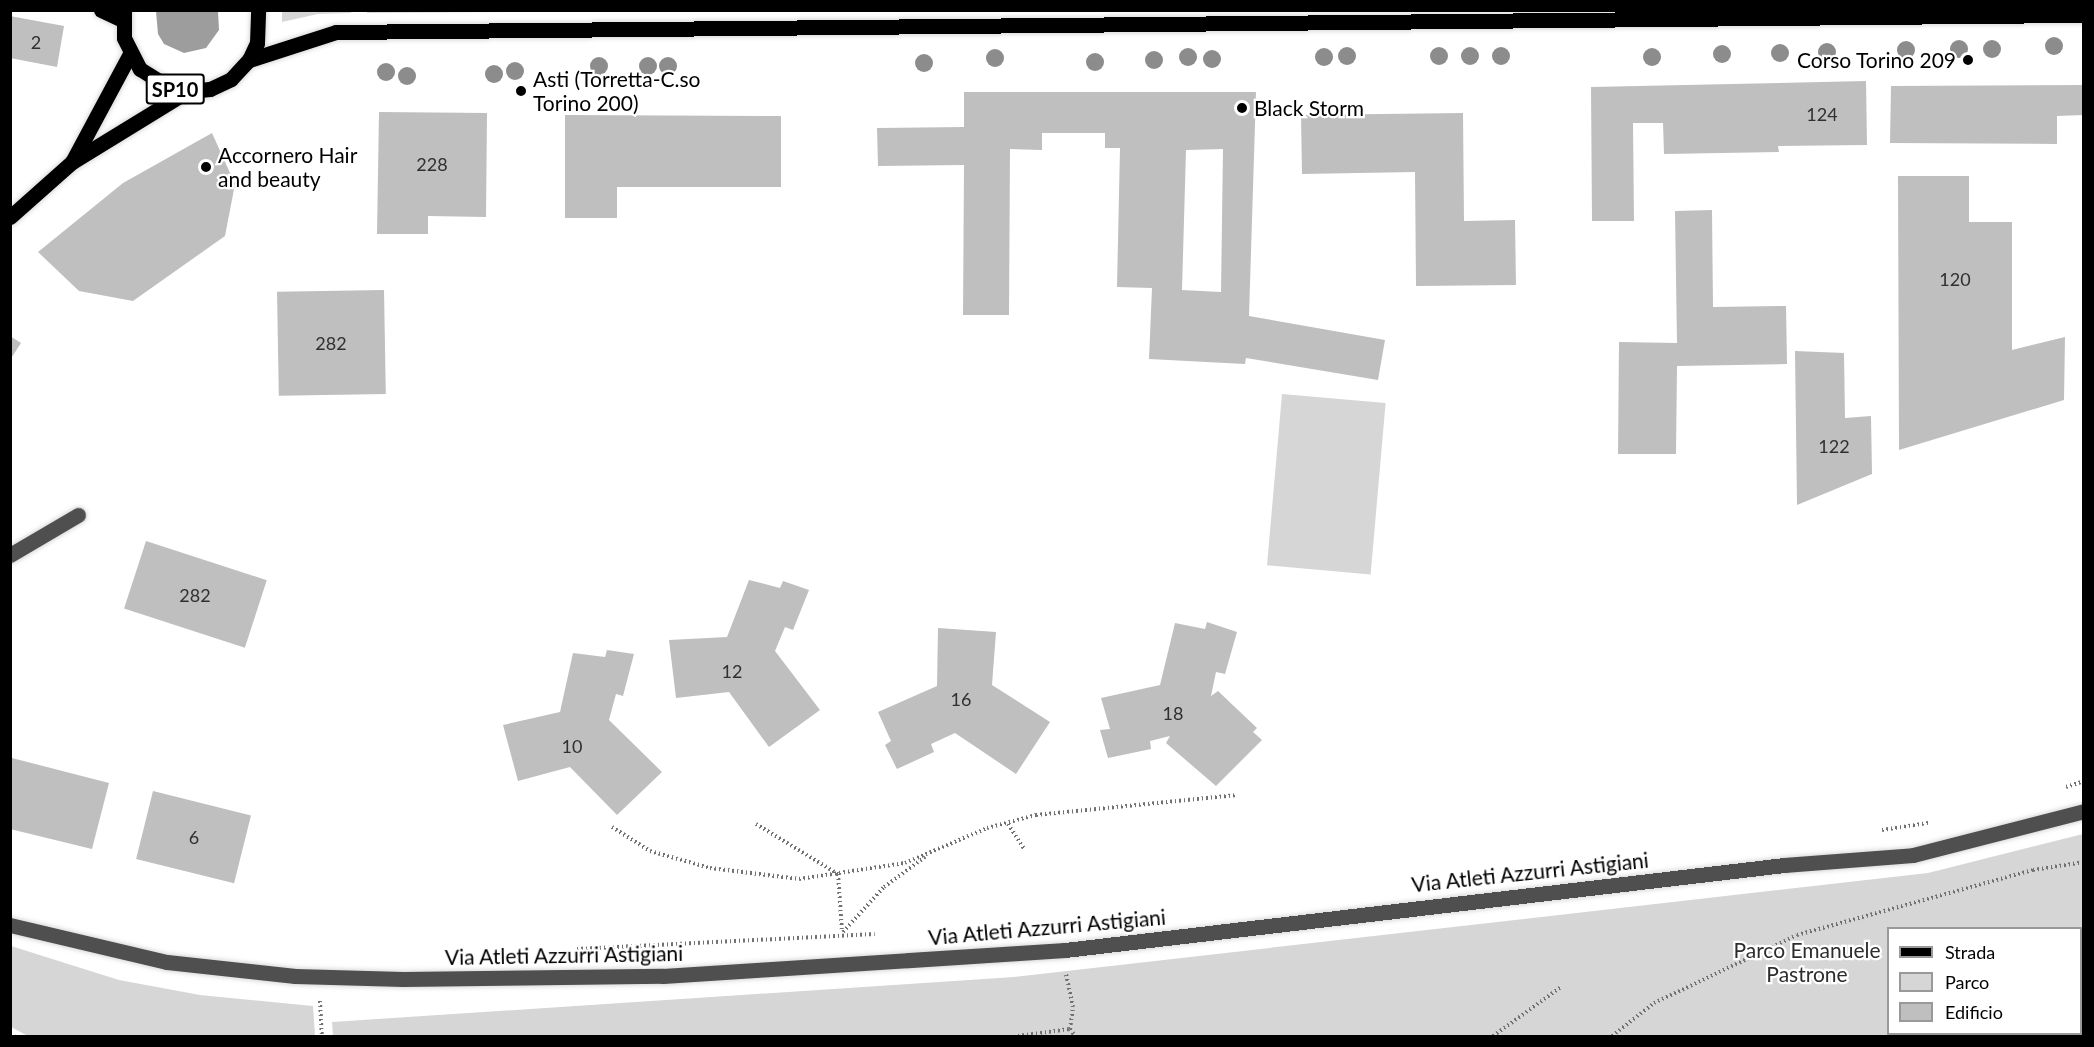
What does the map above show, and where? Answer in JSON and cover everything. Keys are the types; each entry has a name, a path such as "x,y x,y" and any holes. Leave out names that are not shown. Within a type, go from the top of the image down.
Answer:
{"main road":[{"path":"101,10 123,15"},
{"name":"SP10","path":"72,162 188,92 210,89 231,79 249,60 257,43 258,10"},
{"name":"SP10","path":"123,15 130,54 154,81 188,92"},
{"path":"249,60 336,32 2084,15"},
{"name":"SP10","path":"72,162 130,54"},
{"path":"10,217 72,162"}],"street":[{"path":"10,555 78,515"},
{"name":"Via Atleti Azzurri Astigiani","path":"10,925 167,962 321,976 432,979 663,976 1065,950 1725,872 1913,855 2084,811"}],"path":[{"path":"612,827 650,851 710,868 799,879 895,865 930,853 987,828 1036,815 1237,795"},
{"path":"1007,823 1025,850"},
{"path":"756,824 838,874"},
{"path":"843,933 884,887 930,853"},
{"path":"1612,1036 1654,1003 1797,935 2033,870 2084,861"},
{"path":"838,874 843,933"},
{"path":"575,949 843,933 879,934"},
{"path":"1065,971 1073,1007 1070,1029 1075,1036"},
{"path":"321,976 322,1036"},
{"path":"1492,1036 1561,987"},
{"path":"1018,1036 1070,1029"},
{"path":"10,1034 15,1036"}],"green space":[{"path":"367,10 646,11 367,13"},
{"path":"282,11 351,11 351,13 318,14 282,22"},
{"path":"1282,394 1386,403 1371,574 1267,565"},
{"name":"Parco Emanuele Pastrone","path":"2083,834 2083,1036 333,1036 332,1022 1014,977 1928,873"},
{"path":"11,946 119,980 200,995 313,1006 315,1036 28,1036 11,1027"}],"shaded area":[{"path":"156,11 218,11 219,30 206,48 184,53 164,44 158,34"}],"building":[{"path":"10,16 64,26 57,67 10,58"},
{"path":"1866,81 1867,145 1778,146 1779,152 1664,154 1663,123 1633,123 1634,221 1592,221 1591,87"},
{"path":"2084,85 2084,115 2057,116 2057,144 1890,143 1891,86"},
{"path":"964,92 1256,92 1249,316 1385,340 1378,380 1246,358 1245,364 1149,359 1152,288 1117,287 1120,148 1105,148 1105,133 1042,133 1042,150 1010,149 1009,315 963,315 964,165 878,166 877,128 964,127","holes":["1223,149 1221,292 1182,290 1186,150"]},
{"path":"379,112 487,113 486,217 428,216 428,234 377,234"},
{"path":"1463,113 1464,221 1515,220 1516,285 1416,286 1415,172 1302,174 1301,115"},
{"path":"565,115 781,116 781,187 617,187 617,218 565,218"},
{"path":"212,133 235,184 225,236 133,301 79,291 38,252 123,183"},
{"path":"1898,176 1969,176 1969,222 2012,222 2012,350 2065,337 2064,400 1899,450"},
{"path":"1712,210 1713,307 1786,306 1787,364 1677,366 1676,454 1618,454 1619,342 1677,343 1675,211"},
{"path":"384,290 386,394 279,396 277,292"},
{"path":"10,336 21,343 10,360"},
{"path":"1795,351 1844,353 1845,418 1871,416 1872,474 1797,505"},
{"path":"146,541 267,580 245,648 124,609"},
{"path":"749,580 780,588 783,581 809,590 793,630 785,627 775,651 820,710 769,747 729,692 676,698 669,640 727,637"},
{"path":"1207,622 1237,632 1225,674 1216,672 1211,696 1218,691 1257,728 1253,732 1262,740 1216,786 1166,743 1170,736 1150,741 1151,749 1108,758 1100,730 1110,729 1101,698 1160,685 1175,623 1205,629"},
{"path":"938,628 996,632 992,685 1050,722 1016,774 955,733 931,744 934,752 897,769 885,745 891,741 878,712 937,686"},
{"path":"607,650 634,654 623,696 616,694 609,720 662,772 617,815 570,767 518,781 503,725 560,712 573,653 605,657"},
{"path":"12,758 109,783 92,849 10,829"},
{"path":"153,791 251,815 234,883 136,859"}],"place":[{"name":"Corso Torino 209","path":"1968,60"},
{"name":"Asti (Torretta-C.so Torino 200)","path":"521,91"},
{"name":"Black Storm","path":"1242,108"},
{"name":"Accornero Hair and beauty","path":"206,167"}]}
